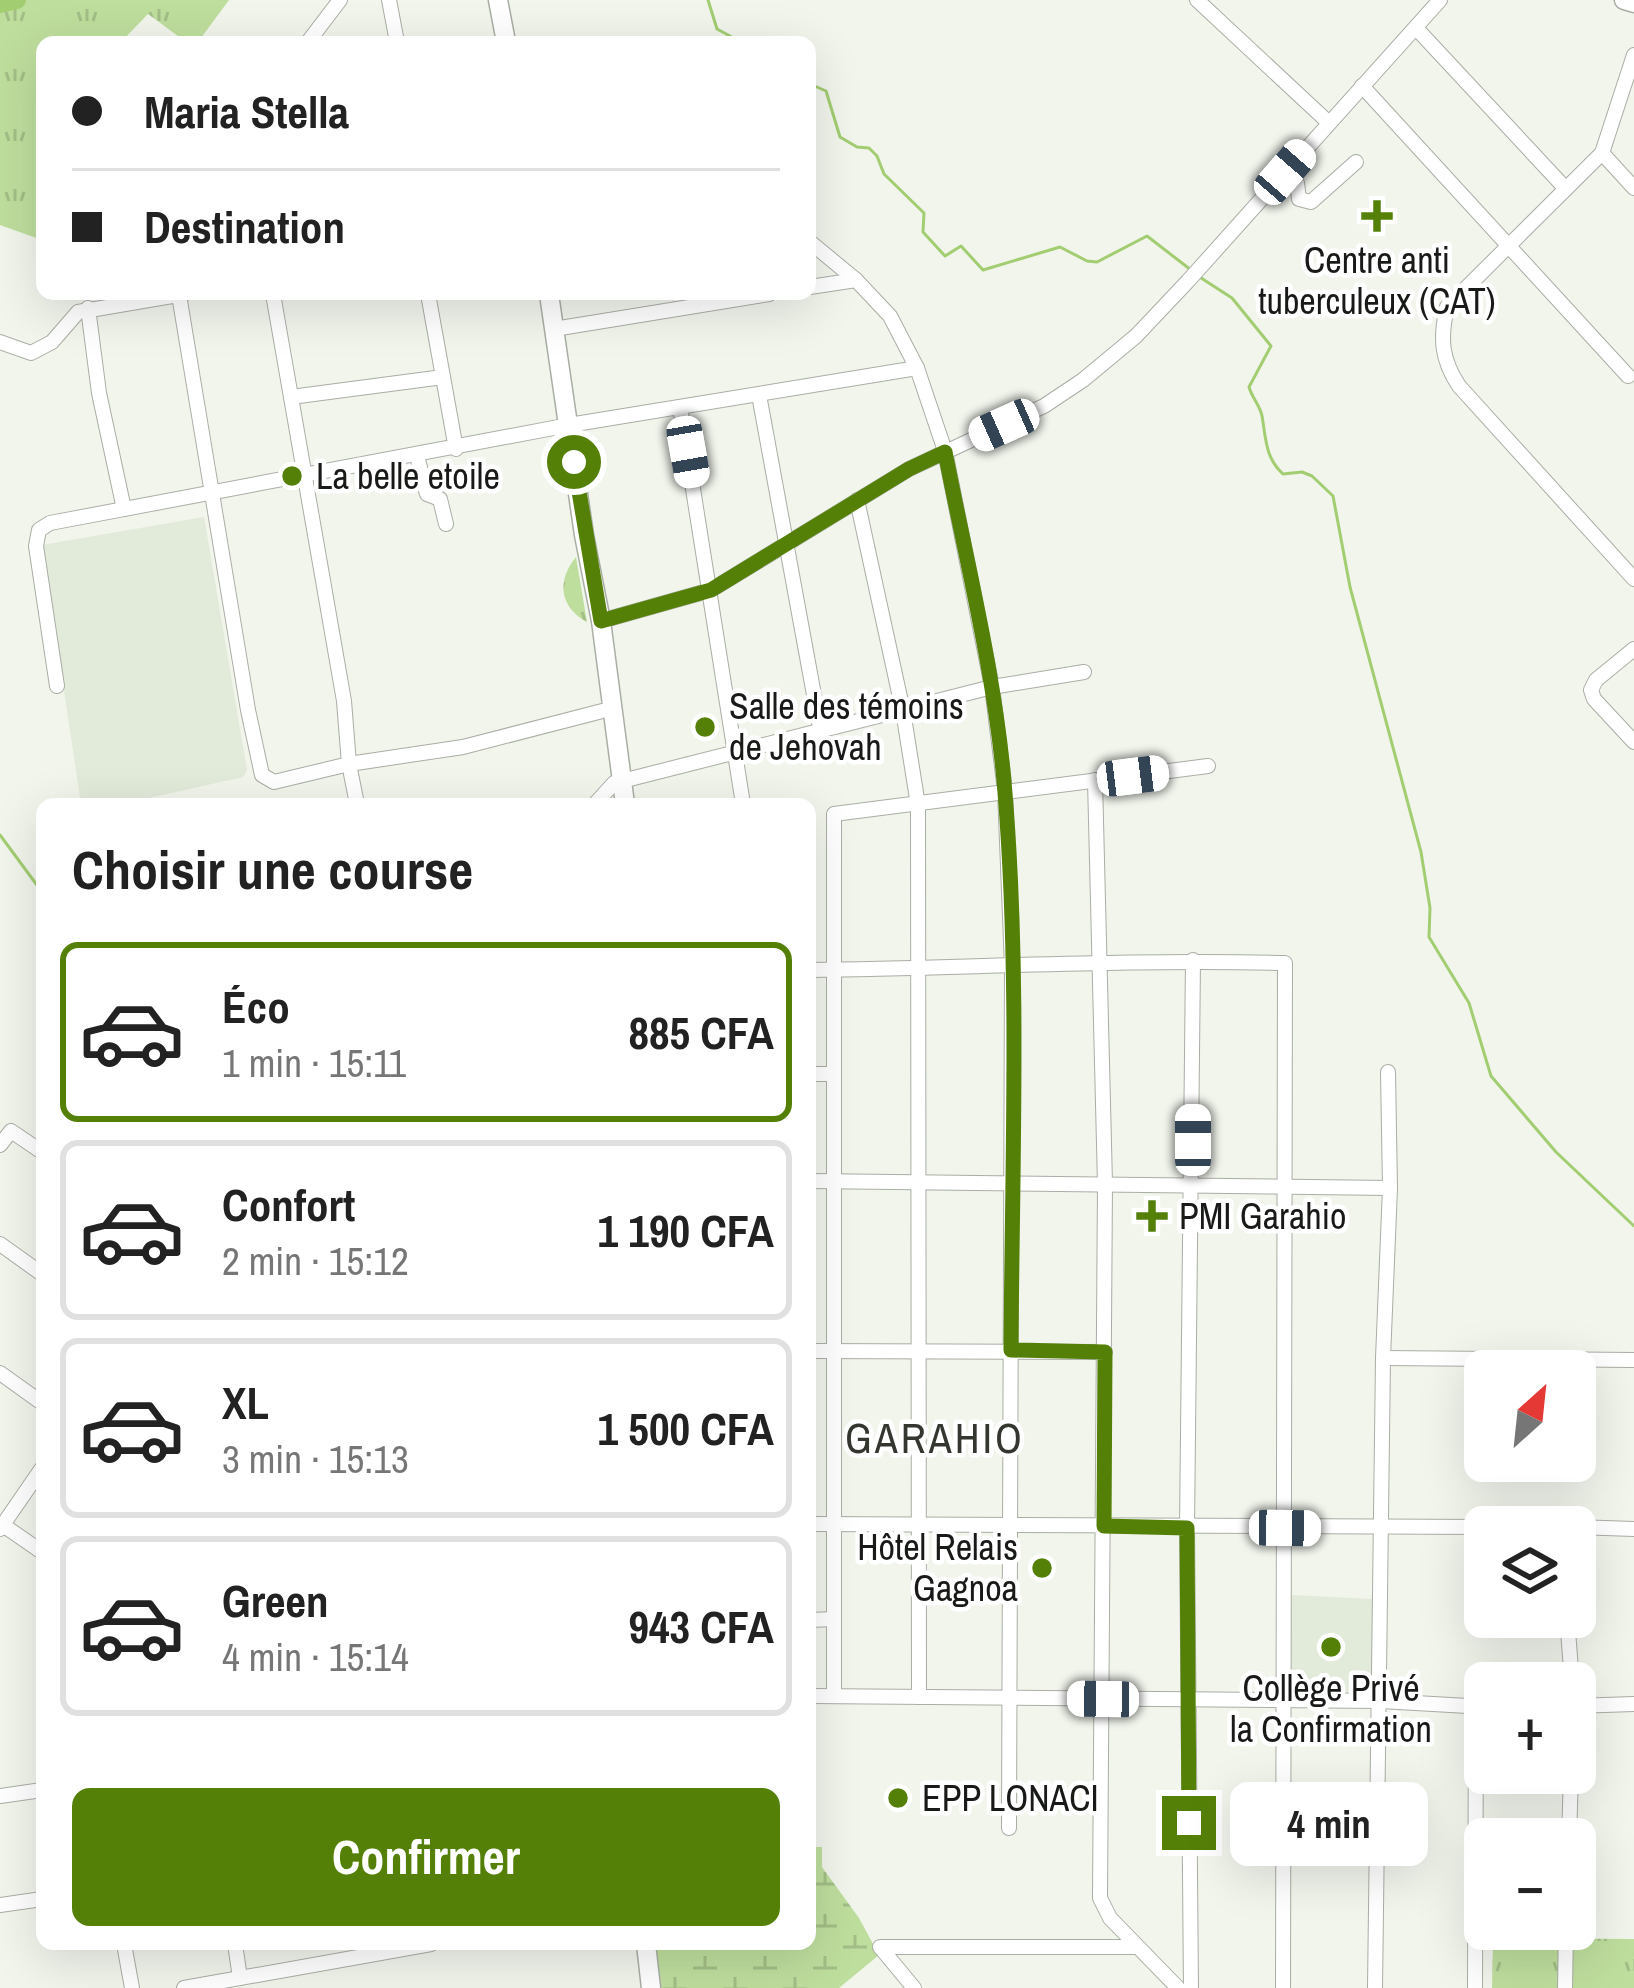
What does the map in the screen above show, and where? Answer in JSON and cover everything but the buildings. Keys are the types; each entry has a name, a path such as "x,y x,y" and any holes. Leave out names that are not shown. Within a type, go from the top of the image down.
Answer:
{"main road":[{"path":"498,0 505,36"},
{"path":"1624,0 1634,3"},
{"path":"550,300 625,798"},
{"path":"647,1950 651,1988"}],"street":[{"path":"315,36 340,0"},
{"path":"389,0 396,36"},
{"path":"1197,0 1328,122"},
{"path":"601,621 711,590 857,500 1044,406 1114,356 1440,0"},
{"path":"1415,28 1566,189"},
{"path":"1634,55 1602,153 1447,307 1440,339 1449,371 1634,579"},
{"path":"1362,86 1628,376"},
{"path":"1618,104 1634,109"},
{"path":"1602,153 1634,188"},
{"path":"1285,172 1298,183 1315,185 1316,199 1356,162"},
{"path":"816,247 890,316 917,368 945,452 992,687 1005,791 1012,967 1010,1828"},
{"path":"816,286 856,280"},
{"path":"0,342 21,352 38,351 78,312 146,300"},
{"path":"183,300 262,775 274,782 349,764 463,747 614,708"},
{"path":"274,300 344,701 355,798"},
{"path":"429,300 456,449"},
{"path":"554,329 733,300"},
{"path":"88,308 99,393 124,509"},
{"path":"58,686 36,546 39,530 65,517 569,425 917,368"},
{"path":"291,397 443,377"},
{"path":"759,395 821,734"},
{"path":"680,406 742,798"},
{"path":"417,456 427,494 440,499 446,524"},
{"path":"857,500 903,711 918,805 919,1697"},
{"path":"1634,649 1596,680 1592,690 1594,699 1634,742"},
{"path":"600,798 614,783 992,687 1084,672"},
{"path":"834,1696 834,814 1208,766"},
{"path":"1095,780 1105,1184 1100,1898 1110,1918 1178,1988"},
{"path":"1191,1988 1187,1528 1193,960"},
{"path":"816,970 1101,961 1285,963 1283,1988"},
{"path":"1375,1988 1383,1358 1390,1189 1388,1072"},
{"path":"816,1074 834,1074"},
{"path":"0,1145 11,1131 36,1148"},
{"path":"816,1181 1390,1189"},
{"path":"0,1244 36,1270"},
{"path":"816,1351 1105,1352"},
{"path":"1383,1358 1634,1360"},
{"path":"0,1373 36,1399"},
{"path":"36,1477 1,1527 36,1548"},
{"path":"816,1524 1464,1528"},
{"path":"1596,1528 1634,1529"},
{"path":"816,1619 834,1619"},
{"path":"816,1696 1464,1706"},
{"path":"1596,1705 1634,1704"},
{"path":"0,1796 36,1791"},
{"path":"1475,1988 1478,1794"},
{"path":"0,1905 36,1900"},
{"path":"914,1988 880,1947 1137,1947"},
{"path":"125,1950 132,1988"},
{"path":"236,1950 240,1978"},
{"path":"1565,1988 1566,1950"},
{"path":"184,1988 355,1951"}],"shaded area":[{"path":"204,517 247,770 243,777 149,798 80,798 42,545"},
{"name":"Collège Privé la Confirmation","path":"1291,1595 1372,1599 1373,1697 1289,1695"}],"green space":[{"path":"0,0 229,0 202,36 178,36 148,14 127,36 36,36 36,238 0,225"},
{"path":"576,557 587,622 571,609 564,593 565,575"},
{"path":"816,1847 822,1847 822,1867 879,1955 839,1988 661,1988 657,1950 816,1950"},
{"path":"1596,1939 1634,1939 1634,1988 1492,1988 1493,1950 1596,1950"}],"waterway":[{"path":"0,4 17,0"},
{"path":"708,0 717,29 730,36"},
{"path":"816,87 826,91 840,137 877,156 884,174 924,213 923,232 945,256 961,246 983,270 1060,247 1097,262 1147,236 1191,270"},
{"path":"1198,276 1232,298 1271,346 1249,387 1261,412 1273,461 1283,474 1312,476 1333,496 1350,587 1421,852 1430,908 1429,937 1469,1003 1491,1076 1556,1152 1634,1226"},
{"path":"0,835 36,884"}],"place":[{"name":"Centre anti tuberculeux (CAT)","path":"1377,216"},
{"name":"La belle etoile","path":"292,476"},
{"name":"Salle des témoins de Jehovah","path":"705,727"},
{"name":"PMI Garahio","path":"1152,1216"},
{"name":"Hôtel Relais Gagnoa","path":"1042,1568"},
{"name":"Collège Privé la Confirmation","path":"1331,1647"},
{"name":"EPP LONACI","path":"898,1798"}],"district":[{"name":"GARAHIO","path":"935,1438"}],"route":[{"path":"574,462 601,621 711,590 909,469 945,452 992,687 1005,791 1012,967 1011,1350 1105,1352 1104,1526 1187,1528 1189,1823"}]}
